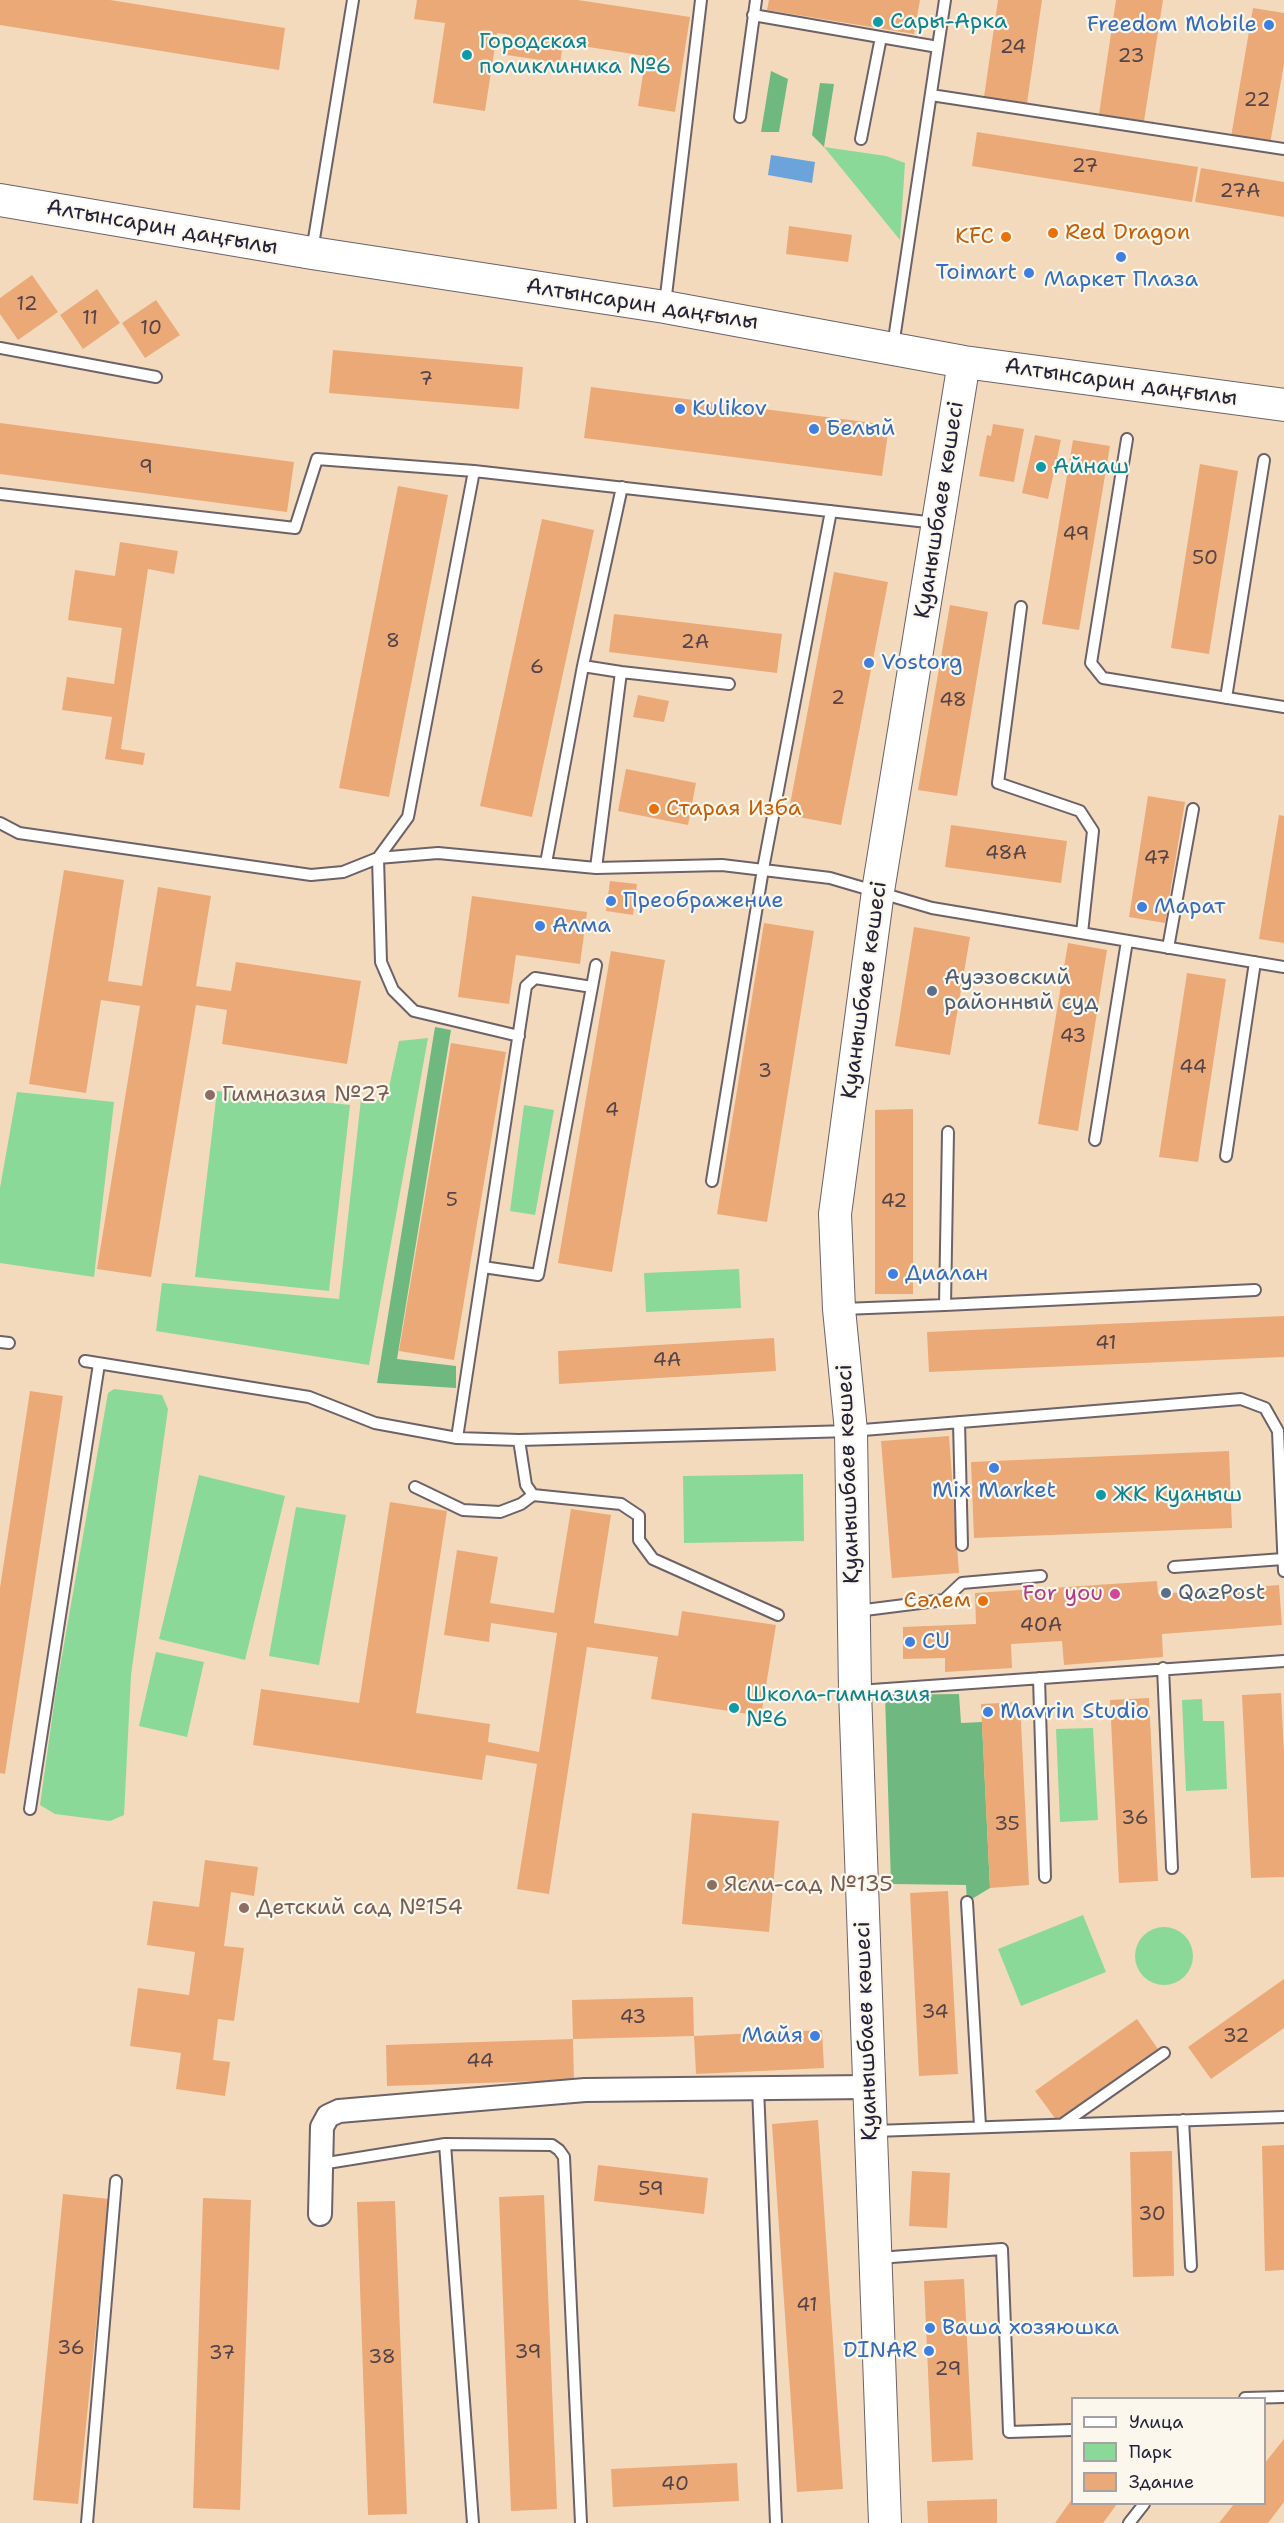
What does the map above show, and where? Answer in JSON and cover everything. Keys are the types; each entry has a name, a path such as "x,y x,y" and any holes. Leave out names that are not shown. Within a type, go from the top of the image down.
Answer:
{"street":[{"name":"Алтынсарин даңғылы","path":"0,200 312,253 665,307 893,347 964,362 1284,405"},
{"name":"Қуанышбаев көшесі","path":"885,2523 855,1691 851,1431 839,1309 835,1214 878,891 964,362"},
{"path":"320,2214 322,2127 328,2116 339,2111 585,2090 868,2087"}],"lane":[{"path":"312,253 353,0"},
{"path":"665,307 701,0"},
{"path":"741,117 756,0"},
{"path":"893,347 945,0"},
{"path":"753,15 938,47"},
{"path":"861,139 881,37"},
{"path":"931,95 1284,149"},
{"path":"0,348 156,377"},
{"path":"1127,439 1091,663 1103,678 1284,707"},
{"path":"0,494 294,528 317,459 474,471 938,523"},
{"path":"1227,698 1264,460"},
{"path":"474,471 408,817 378,858 381,962 393,990 414,1011 519,1036"},
{"path":"546,863 583,666 622,487"},
{"path":"712,1181 764,869 831,511"},
{"path":"1021,607 998,783 1080,811 1093,831 1082,933"},
{"path":"583,666 729,684"},
{"path":"596,868 621,672"},
{"path":"1168,948 1193,809"},
{"path":"0,823 19,833 311,875 343,872 378,858 438,853 596,868 722,865 764,869 830,878 932,908 1284,967"},
{"path":"1095,1140 1127,941"},
{"path":"1226,1156 1255,962"},
{"path":"483,1268 538,1275 596,965"},
{"path":"457,1438 526,986 530,980 535,978 592,987"},
{"path":"945,1305 948,1132"},
{"path":"839,1309 1255,1290"},
{"path":"85,1361 309,1397 375,1423 457,1438 519,1440 851,1431 1241,1399 1265,1408 1281,1429 1284,1572"},
{"path":"30,1809 99,1364"},
{"path":"959,1422 962,1545"},
{"path":"519,1440 526,1485 533,1495"},
{"path":"415,1487 463,1510 500,1512 521,1504 533,1495 621,1504 639,1516 639,1540 653,1559 778,1615"},
{"path":"1174,1567 1284,1559"},
{"path":"854,1612 944,1600 962,1582 1041,1576"},
{"path":"855,1691 1284,1661"},
{"path":"1163,1668 1172,1868"},
{"path":"1039,1678 1045,1877"},
{"path":"968,1902 980,2126"},
{"path":"1064,2123 1164,2053"},
{"path":"758,2088 776,2523"},
{"path":"870,2131 1284,2117"},
{"path":"1183,2120 1191,2266"},
{"path":"321,2164 444,2144 552,2145 559,2150 564,2157 581,2523"},
{"path":"444,2144 473,2523"},
{"path":"87,2523 117,2181"},
{"path":"875,2259 1002,2249 1009,2432 1071,2430"},
{"path":"1266,2397 1284,2397"},
{"path":"1129,2523 1143,2505"}],"green space":[{"path":"771,71 788,79 779,132 761,132"},
{"path":"820,83 834,84 824,147 812,135"},
{"path":"824,147 886,156 905,163 900,240"},
{"path":"435,1027 451,1030 397,1359 456,1366 456,1388 377,1383"},
{"path":"428,1038 369,1365 156,1331 162,1283 339,1299 361,1099 386,1101 399,1041"},
{"path":"217,1091 350,1105 329,1291 195,1277"},
{"path":"17,1092 114,1102 94,1277 0,1263 0,1188"},
{"path":"524,1105 554,1110 535,1215 510,1211"},
{"path":"739,1269 741,1308 646,1312 644,1273"},
{"path":"114,1389 162,1395 168,1409 131,1675 124,1815 110,1821 55,1814 40,1805 56,1690 108,1393"},
{"path":"803,1474 804,1541 684,1543 683,1476"},
{"path":"199,1475 285,1496 245,1660 159,1639"},
{"path":"296,1507 346,1515 319,1665 269,1656"},
{"path":"156,1652 204,1662 187,1737 139,1726"},
{"path":"959,1694 961,1723 982,1722 990,1888 967,1902 966,1885 891,1884 885,1695"},
{"path":"1202,1699 1203,1721 1224,1721 1227,1789 1186,1791 1182,1700"},
{"path":"1093,1728 1098,1820 1060,1822 1056,1729"},
{"path":"1083,1915 1106,1972 1021,2006 998,1949"},
{"path":"1158,1927 1170,1927 1185,1935 1193,1950 1193,1962 1185,1977 1170,1985 1158,1985 1143,1977 1135,1962 1135,1950 1143,1935"}],"water":[{"path":"771,155 815,162 812,183 768,175"}],"building":[{"path":"0,0 110,0 285,28 279,70 0,25"},
{"name":"Городская поликлиника №6","path":"417,0 578,0 690,17 675,112 638,106 646,56 563,43 560,63 507,55 511,35 497,33 485,111 433,103 445,23 414,19"},
{"name":"Сары-Арка","path":"769,0 920,0 914,34 767,10"},
{"path":"998,0 1042,0 1027,103 984,97"},
{"path":"1116,0 1163,0 1144,121 1099,114"},
{"path":"1253,8 1284,13 1284,64 1270,144 1231,137"},
{"path":"977,132 1198,167 1192,202 972,166"},
{"path":"1201,168 1284,182 1284,217 1195,202"},
{"path":"789,226 852,235 848,262 786,254"},
{"path":"32,275 58,312 18,340 0,314 0,298"},
{"path":"97,289 120,323 83,349 60,315"},
{"path":"156,300 180,335 145,358 122,323"},
{"path":"333,350 523,367 519,409 329,393"},
{"path":"591,387 889,425 882,476 584,438"},
{"path":"0,423 294,462 287,512 0,474"},
{"path":"993,424 1024,429 1014,482 979,476 987,435 991,436"},
{"name":"Айнаш","path":"1035,435 1061,440 1048,499 1022,493"},
{"path":"1073,440 1110,446 1079,630 1042,624"},
{"path":"1200,464 1238,471 1209,654 1171,648"},
{"path":"398,486 448,495 389,797 339,788"},
{"path":"542,519 594,530 532,817 480,806"},
{"path":"120,542 178,551 174,574 148,569 121,749 145,753 143,765 105,759 112,717 62,710 67,677 114,684 122,628 68,620 75,570 115,576"},
{"path":"834,572 888,582 841,825 788,815"},
{"path":"950,605 988,612 957,796 918,790"},
{"path":"614,614 782,634 777,673 609,652"},
{"path":"638,695 669,701 664,722 633,717"},
{"path":"626,769 696,783 688,825 618,811"},
{"path":"1148,796 1185,802 1165,923 1129,917"},
{"path":"1279,815 1284,816 1284,943 1259,939"},
{"path":"951,825 1067,841 1061,883 945,867"},
{"path":"64,870 124,880 108,981 142,986 158,887 211,896 196,986 231,991 236,962 361,981 347,1064 222,1044 227,1010 196,1005 151,1277 97,1269 140,1006 101,1000 86,1093 29,1084"},
{"path":"610,881 637,884 633,915 606,911"},
{"path":"472,896 587,912 580,964 516,955 509,1004 458,997"},
{"path":"764,923 814,931 767,1222 717,1214"},
{"name":"Ауэзовский районный суд","path":"914,927 970,937 950,1055 895,1046"},
{"path":"1068,943 1107,950 1078,1131 1038,1124"},
{"path":"611,951 665,960 612,1272 558,1263"},
{"path":"1187,973 1226,979 1198,1162 1159,1157"},
{"path":"451,1043 506,1052 454,1360 399,1351"},
{"path":"913,1109 913,1294 875,1294 875,1110"},
{"path":"1284,1316 1284,1357 929,1372 927,1332"},
{"path":"774,1338 776,1371 559,1384 558,1351"},
{"path":"30,1391 63,1396 5,1774 0,1773 0,1588"},
{"path":"949,1436 959,1573 892,1578 881,1441"},
{"name":"ЖК Куаныш","path":"1229,1451 1232,1528 974,1538 971,1462"},
{"path":"390,1502 447,1511 416,1713 490,1724 488,1742 539,1752 557,1633 491,1623 489,1642 444,1635 457,1550 498,1557 490,1603 554,1613 571,1509 611,1515 594,1623 678,1636 682,1611 776,1625 761,1716 651,1699 658,1657 587,1647 549,1894 517,1889 537,1764 486,1755 482,1780 253,1745 261,1689 359,1703"},
{"path":"1157,1581 1158,1594 1279,1585 1282,1625 1162,1634 1163,1657 1064,1665 1062,1641 1011,1644 1012,1668 945,1672 945,1658 903,1659 903,1627 976,1624 975,1593"},
{"path":"1281,1693 1284,1753 1284,1877 1251,1878 1242,1695"},
{"path":"1149,1698 1158,1881 1119,1883 1110,1700"},
{"path":"1020,1702 1029,1885 990,1888 981,1704"},
{"name":"Ясли-сад №135","path":"692,1813 779,1821 769,1932 682,1924"},
{"path":"205,1860 258,1867 254,1896 231,1892 224,1946 244,1948 234,2021 218,2019 213,2060 230,2062 225,2096 176,2089 181,2053 130,2046 138,1988 189,1995 195,1952 147,1945 153,1901 199,1907"},
{"path":"948,1891 958,2074 919,2076 910,1893"},
{"path":"1284,1979 1284,2028 1211,2079 1188,2047"},
{"path":"693,1997 694,2036 573,2039 572,2000"},
{"path":"1137,2019 1158,2049 1057,2121 1035,2091"},
{"path":"822,2030 824,2068 696,2074 694,2036"},
{"path":"573,2039 574,2080 387,2086 386,2045"},
{"path":"818,2120 843,2489 797,2492 772,2124"},
{"path":"1284,2145 1284,2270 1265,2271 1262,2146"},
{"path":"1172,2151 1174,2276 1133,2277 1130,2152"},
{"path":"598,2165 708,2178 704,2214 594,2201"},
{"path":"912,2171 950,2173 947,2228 909,2226"},
{"path":"63,2194 109,2199 78,2504 33,2500"},
{"path":"544,2195 557,2509 511,2511 499,2197"},
{"path":"203,2198 251,2200 240,2510 193,2508"},
{"path":"395,2201 407,2514 368,2515 357,2202"},
{"path":"964,2279 973,2460 932,2462 924,2281"},
{"path":"1284,2439 1284,2502 1268,2523 1219,2523 1233,2505 1266,2505 1266,2462"},
{"path":"737,2463 739,2501 613,2507 611,2469"},
{"path":"997,2499 997,2523 928,2523 927,2501"},
{"path":"1071,2500 1071,2505 1116,2505 1103,2523 1055,2523"}],"place":[{"name":"Сары-Арка","path":"878,22"},
{"name":"Freedom Mobile","path":"1269,25"},
{"name":"Городская поликлиника №6","path":"467,55"},
{"name":"Red Dragon","path":"1053,233"},
{"name":"KFC","path":"1006,237"},
{"name":"Маркет Плаза","path":"1121,257"},
{"name":"Toimart","path":"1029,273"},
{"name":"Kulikov","path":"680,409"},
{"name":"Белый","path":"814,429"},
{"name":"Айнаш","path":"1041,467"},
{"name":"Vostorg","path":"869,663"},
{"name":"Старая Изба","path":"654,809"},
{"name":"Преображение","path":"611,901"},
{"name":"Марат","path":"1142,907"},
{"name":"Алма","path":"540,926"},
{"name":"Ауэзовский районный суд","path":"932,991"},
{"name":"Гимназия №27","path":"210,1095"},
{"name":"Диалан","path":"893,1274"},
{"name":"Mix Market","path":"994,1468"},
{"name":"ЖК Куаныш","path":"1101,1495"},
{"name":"QazPost","path":"1166,1593"},
{"name":"For you","path":"1115,1594"},
{"name":"Cәлем","path":"983,1601"},
{"name":"CU","path":"910,1642"},
{"name":"Школа-гимназия №6","path":"734,1708"},
{"name":"Mavrin Studio","path":"988,1712"},
{"name":"Ясли-сад №135","path":"712,1885"},
{"name":"Детский сад №154","path":"244,1908"},
{"name":"Майя","path":"815,2036"},
{"name":"Ваша хозяюшка","path":"930,2328"},
{"name":"DINAR","path":"929,2351"}]}
